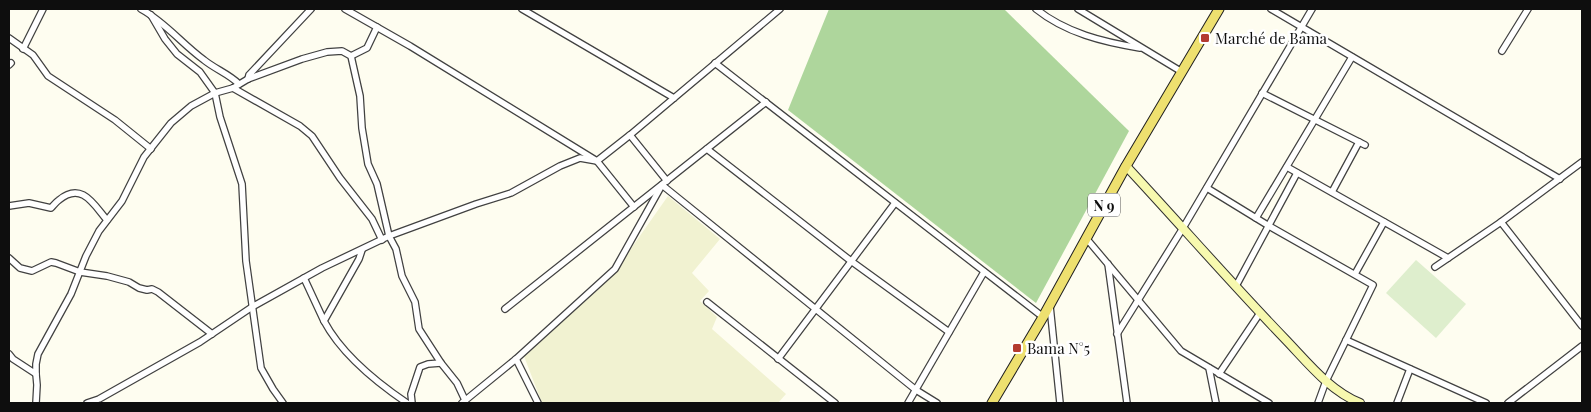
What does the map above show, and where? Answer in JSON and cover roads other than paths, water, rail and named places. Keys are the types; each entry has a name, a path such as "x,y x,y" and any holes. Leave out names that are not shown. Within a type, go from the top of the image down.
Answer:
{"main road":[{"name":"N 9","path":"992,403 1043,317 1126,166 1219,9"}],"street":[{"path":"23,49 43,9"},
{"path":"141,9 151,14 204,60 239,84"},
{"path":"248,79 249,75 273,48 311,9"},
{"path":"345,9 597,161 634,207"},
{"path":"522,9 674,98"},
{"path":"87,403 98,401 212,334 252,307 304,278 389,236 511,193 560,166 580,158 597,161 780,9"},
{"path":"1036,9 1071,31 1109,43 1145,49"},
{"path":"1078,9 1182,72"},
{"path":"1271,9 1560,179"},
{"path":"1118,334 1207,188 1312,9"},
{"path":"1502,52 1528,9"},
{"path":"151,14 165,39 177,54 200,72 215,93 220,117 242,184 245,242 261,368 283,403"},
{"path":"351,56 367,48 377,27"},
{"path":"9,38 38,60 48,76 114,120 151,149"},
{"path":"36,403 36,364 38,354 58,318 86,256 107,220 122,202 144,158 171,124 191,106 215,93 233,88 248,79 302,59 327,52 342,51 351,56 360,96 362,128 368,164 377,184 389,236 396,249 402,276 415,302 420,329 440,363 457,383 464,402 516,359 615,270 664,183"},
{"path":"1256,218 1352,57"},
{"path":"715,63 1043,317"},
{"path":"233,88 300,126 312,136 340,178 372,219 382,240"},
{"path":"1262,94 1362,144 1332,192"},
{"path":"505,309 766,102"},
{"path":"630,135 664,183 916,390 937,403"},
{"path":"707,149 851,261 949,332"},
{"path":"1435,267 1502,222 1582,162"},
{"path":"1126,166 1260,313 1326,381 1352,402 1360,403"},
{"path":"1287,167 1448,258"},
{"path":"1236,286 1297,173"},
{"path":"1207,188 1268,226 1373,285 1326,381 1318,403"},
{"path":"9,206 29,203 50,208 60,199 70,194 85,195 90,198 107,220"},
{"path":"778,359 895,203"},
{"path":"1354,274 1384,222"},
{"path":"1502,222 1582,326"},
{"path":"1086,238 1181,351 1270,403"},
{"path":"324,321 360,259 362,250"},
{"path":"9,258 20,268 32,271 51,262 80,272 129,282 138,288 152,289 212,334"},
{"path":"1108,264 1127,403"},
{"path":"908,403 984,272"},
{"path":"304,278 324,321 344,350 379,383 407,403"},
{"path":"707,302 835,403"},
{"path":"1049,304 1060,403"},
{"path":"1219,374 1260,313"},
{"path":"1346,340 1486,403"},
{"path":"1508,403 1582,346"},
{"path":"9,354 12,359 36,374"},
{"path":"516,359 538,403"},
{"path":"412,403 411,394 420,367 440,363"},
{"path":"1209,368 1216,403"},
{"path":"1397,403 1410,369"}],"place":[{"name":"Marché de Bama","path":"1205,38"},
{"name":"Bama N°5","path":"1017,348"}]}
